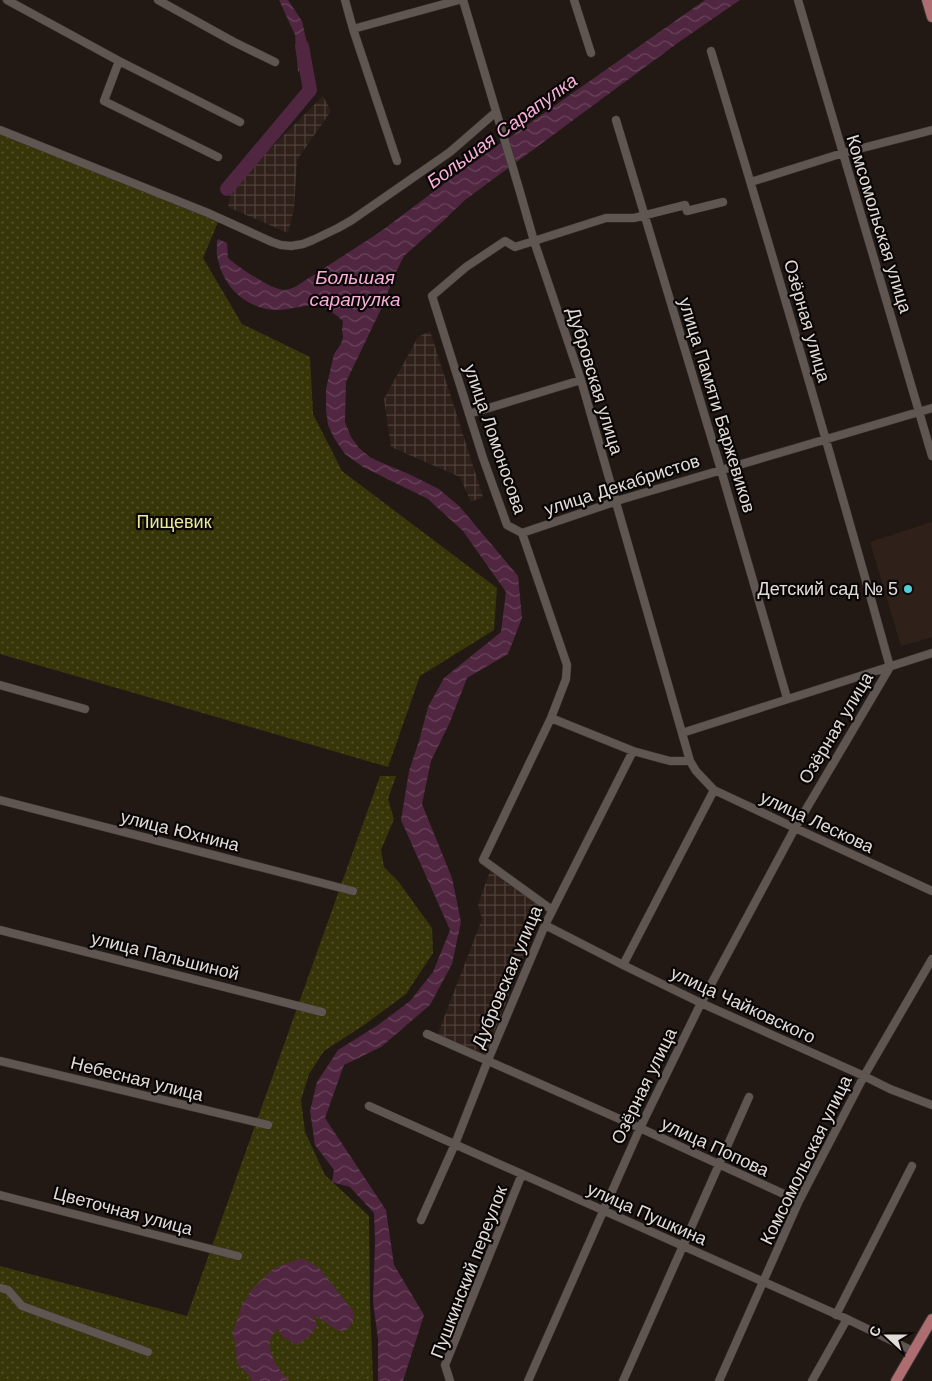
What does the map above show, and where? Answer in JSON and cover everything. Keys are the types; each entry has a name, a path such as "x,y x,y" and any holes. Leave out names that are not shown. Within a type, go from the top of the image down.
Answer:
{"main road":[{"path":"926,0 932,17"},
{"path":"896,1381 932,1319"}],"street":[{"path":"7,0 240,122"},
{"path":"158,0 234,42 275,62"},
{"path":"345,0 397,161"},
{"path":"353,29 459,0"},
{"name":"Дубровская улица","path":"463,0 534,241 581,380 690,761 696,771"},
{"path":"574,0 591,53"},
{"name":"Комсомольская улица","path":"798,0 932,456"},
{"name":"Озёрная улица","path":"528,1381 640,1128 701,1003 794,828 890,667 826,439 711,51"},
{"path":"119,60 104,101 218,157"},
{"path":"0,130 208,213 272,242 291,246 314,240 352,220 450,152 496,112"},
{"name":"улица Памяти Баржевиков","path":"616,120 787,698"},
{"path":"751,182 843,153 932,130"},
{"path":"534,241 606,218 634,218 685,205 687,211 723,202"},
{"name":"улица Ломоносова","path":"534,241 515,246 505,241 466,266 432,296 469,414 507,525 522,533 567,666 566,679 551,718 483,860 552,910"},
{"path":"469,414 581,380"},
{"name":"улица Декабристов","path":"522,533 615,501 932,408"},
{"path":"682,733 932,653"},
{"path":"0,685 85,709"},
{"path":"551,718 633,751 670,761 690,761"},
{"name":"Дубровская улица","path":"421,1220 455,1144 545,925 633,751"},
{"name":"улица Лескова","path":"696,771 714,790 932,891"},
{"path":"623,965 714,790"},
{"name":"улица Юхнина","path":"0,800 353,891"},
{"name":"улица Чайковского","path":"545,925 701,1003 890,1089 932,1105"},
{"name":"улица Пальшиной","path":"0,930 322,1012"},
{"name":"Комсомольская улица","path":"720,1381 799,1202 864,1076 932,960"},
{"name":"улица Попова","path":"427,1034 640,1128 799,1202"},
{"name":"Небесная улица","path":"0,1061 268,1125"},
{"path":"623,1381 749,1097"},
{"name":"улица Пушкина","path":"369,1106 913,1351"},
{"path":"836,1315 912,1166"},
{"name":"Пушкинский переулок","path":"450,1381 445,1365 522,1174"},
{"name":"Цветочная улица","path":"0,1195 238,1256"},
{"path":"0,1288 8,1290 22,1306 148,1352"},
{"path":"812,1381 846,1320"}],"shaded area":[{"path":"323,96 331,111 297,160 294,209 288,233 228,207 232,187"},
{"path":"430,331 483,497 471,502 460,477 391,447 384,399 418,337"},
{"name":"Детский сад № 5","path":"932,522 932,637 901,646 870,542"},
{"path":"491,868 543,908 485,1056 437,1036 482,919 478,905"}],"green space":[{"name":"Пищевик","path":"0,128 218,222 203,258 242,324 310,357 313,414 342,471 497,588 494,630 420,676 388,767 0,654"},
{"path":"380,776 396,776 388,799 394,819 381,850 384,867 398,881 432,928 433,953 406,994 324,1051 309,1074 301,1100 305,1132 325,1175 369,1216 373,1381 0,1381 0,1266 187,1316"}],"water":[{"path":"279,0 288,0 302,21 308,48 305,65 298,72 295,35"},
{"name":"Большая сарапулка","path":"705,0 740,0 679,42 465,200 404,256 346,382 345,422 351,437 359,448 371,458 439,489 460,507 518,576 522,618 508,654 467,678 450,722 431,761 422,804 452,878 461,922 452,964 430,1005 381,1047 344,1065 325,1118 386,1210 394,1265 424,1315 403,1381 378,1381 378,1339 373,1302 374,1213 350,1187 332,1182 334,1170 315,1145 310,1111 317,1082 338,1050 378,1025 410,1001 433,972 450,930 401,820 409,771 428,707 444,678 501,632 506,592 463,531 428,499 363,467 345,454 334,438 328,425 326,389 334,354 341,344 343,337 343,321 331,311 321,307 307,306 278,310 267,309 248,302 232,289 226,280 217,258 217,241 218,239 227,243 228,258 255,277 278,289 285,290 295,287 380,232 449,180"},
{"path":"302,1258 319,1268 354,1312 353,1321 347,1330 338,1331 313,1314 317,1325 310,1336 297,1345 283,1337 277,1328 271,1338 270,1350 278,1367 289,1381 251,1381 250,1376 237,1364 235,1341 232,1335 242,1305 252,1289 274,1268"}],"waterway":[{"name":"Большая Сарапулка","path":"227,189 310,90 302,46"}],"place":[{"name":"Детский сад № 5","path":"908,589"}]}
